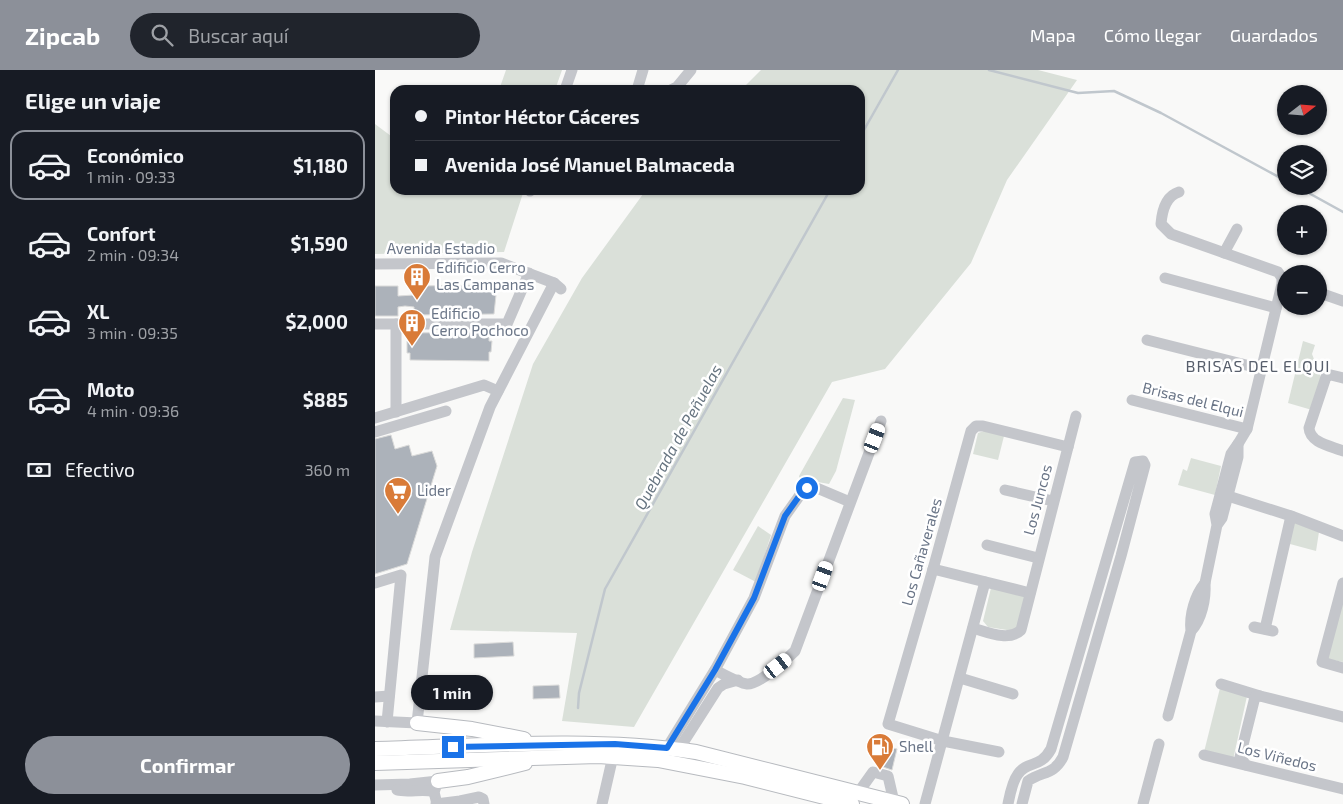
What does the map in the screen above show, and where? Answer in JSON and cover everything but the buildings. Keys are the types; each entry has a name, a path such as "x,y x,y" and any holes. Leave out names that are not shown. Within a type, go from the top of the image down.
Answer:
{"main road":[{"path":"417,723 472,729 548,750"},
{"path":"375,763 623,745 696,752 855,798"},
{"path":"375,750 548,750 658,760 855,798 898,803"},
{"path":"436,795 468,777 513,767 548,750"}],"street":[{"path":"567,85 573,70"},
{"path":"638,85 643,70"},
{"path":"679,85 691,70"},
{"path":"1179,192 1172,194 1162,216 1161,224 1171,234 1224,253 1237,229"},
{"name":"Brisas del Elqui","path":"1168,716 1191,630 1197,625 1205,595 1205,583 1217,525 1215,514 1231,454 1247,429 1282,284 1282,278 1277,272 1224,253"},
{"name":"Avenida Estadio","path":"375,264 501,263 557,286 498,391"},
{"path":"375,324 507,324 529,273"},
{"path":"1165,278 1276,308"},
{"path":"1327,295 1343,301"},
{"path":"396,324 396,412"},
{"path":"1147,340 1262,369"},
{"path":"1343,378 1331,375 1326,377 1309,428 1309,435 1314,439 1343,451"},
{"path":"375,418 484,385 498,391 489,407 435,557 417,723 375,721"},
{"name":"Brisas del Elqui","path":"1132,400 1247,429"},
{"path":"375,432 445,411"},
{"name":"Los Juncos","path":"973,628 1002,636 1017,634 1021,630 1076,416"},
{"path":"715,670 746,684 755,683 795,651 881,422"},
{"name":"Los Cañaverales","path":"943,741 888,724 971,431 976,426 983,426 1068,447"},
{"name":"Brisas del Elqui","path":"1217,525 1222,518 1228,496 1238,457 1238,444"},
{"path":"1007,804 1019,773 1025,767 1041,762 1046,758 1051,749 1135,462 1143,461 1145,465 1121,556 1063,758 1054,770 1033,778 1029,782 1022,804"},
{"path":"673,749 754,598 785,516 805,488 812,486 851,502"},
{"path":"1005,490 1053,501"},
{"path":"1228,496 1291,516 1343,536"},
{"path":"1264,629 1291,516"},
{"path":"987,545 1038,558"},
{"path":"1109,552 1121,556"},
{"path":"933,569 1030,593"},
{"path":"375,583 401,575 387,722"},
{"path":"925,804 985,582"},
{"path":"1343,583 1322,662 1343,668"},
{"path":"1086,629 1099,633"},
{"path":"960,678 1013,694"},
{"path":"673,749 718,688 738,680"},
{"path":"1221,684 1343,717"},
{"path":"375,697 389,696"},
{"path":"1246,765 1240,757 1253,700 1260,696"},
{"path":"1061,716 1074,720"},
{"path":"943,741 999,752"},
{"path":"1143,804 1159,744"},
{"name":"Los Viñedos","path":"1204,755 1343,789"},
{"path":"602,804 613,756"},
{"path":"855,798 873,772 888,776 898,803"},
{"path":"378,785 410,784 436,795 460,801 479,797 483,799 485,804"}],"shaded area":[{"path":"506,70 562,70 557,85 501,85"},
{"name":"Quebrada de Peñuelas","path":"761,70 1038,70 1077,80 1007,180 971,263 885,369 832,382 634,727 562,721 577,633 450,630 472,552 533,364 582,278 642,195 865,195 865,85 746,85"},
{"path":"375,124 390,135 390,195 522,195 504,252 375,254"},
{"path":"1303,341 1315,345 1312,354 1322,380 1312,410 1288,403"},
{"path":"843,398 855,400 836,471 829,484 812,481 800,484 799,476"},
{"path":"984,431 1004,436 998,460 973,454 978,433"},
{"path":"1191,458 1221,466 1215,495 1178,485 1183,469 1187,471"},
{"path":"1293,522 1319,532 1316,551 1290,544"},
{"path":"758,526 771,535 756,582 733,570"},
{"path":"991,588 1023,594 1026,598 1018,628 1013,631 988,627 983,621"},
{"path":"1343,594 1343,662 1327,659"},
{"path":"1220,688 1247,696 1233,760 1204,752"}],"waterway":[{"name":"Quebrada de Peñuelas","path":"865,128 898,70"},
{"name":"Quebrada de Peñuelas","path":"989,70 1078,93 1114,91 1161,113 1277,176"},
{"name":"Quebrada de Peñuelas","path":"578,708 579,693 605,589 827,195"},
{"name":"Quebrada de Peñuelas","path":"1312,195 1343,212"}],"place":[{"name":"Edificio Cerro Las Campanas","path":"417,301"},
{"name":"Edificio Cerro Pochoco","path":"412,347"},
{"name":"Lider","path":"398,515"},
{"name":"Shell","path":"880,771"}],"district":[{"name":"BRISAS DEL ELQUI","path":"1258,366"}],"route":[{"path":"453,747 615,744 667,748 715,670 754,598 785,516 805,488 807,488"}]}
